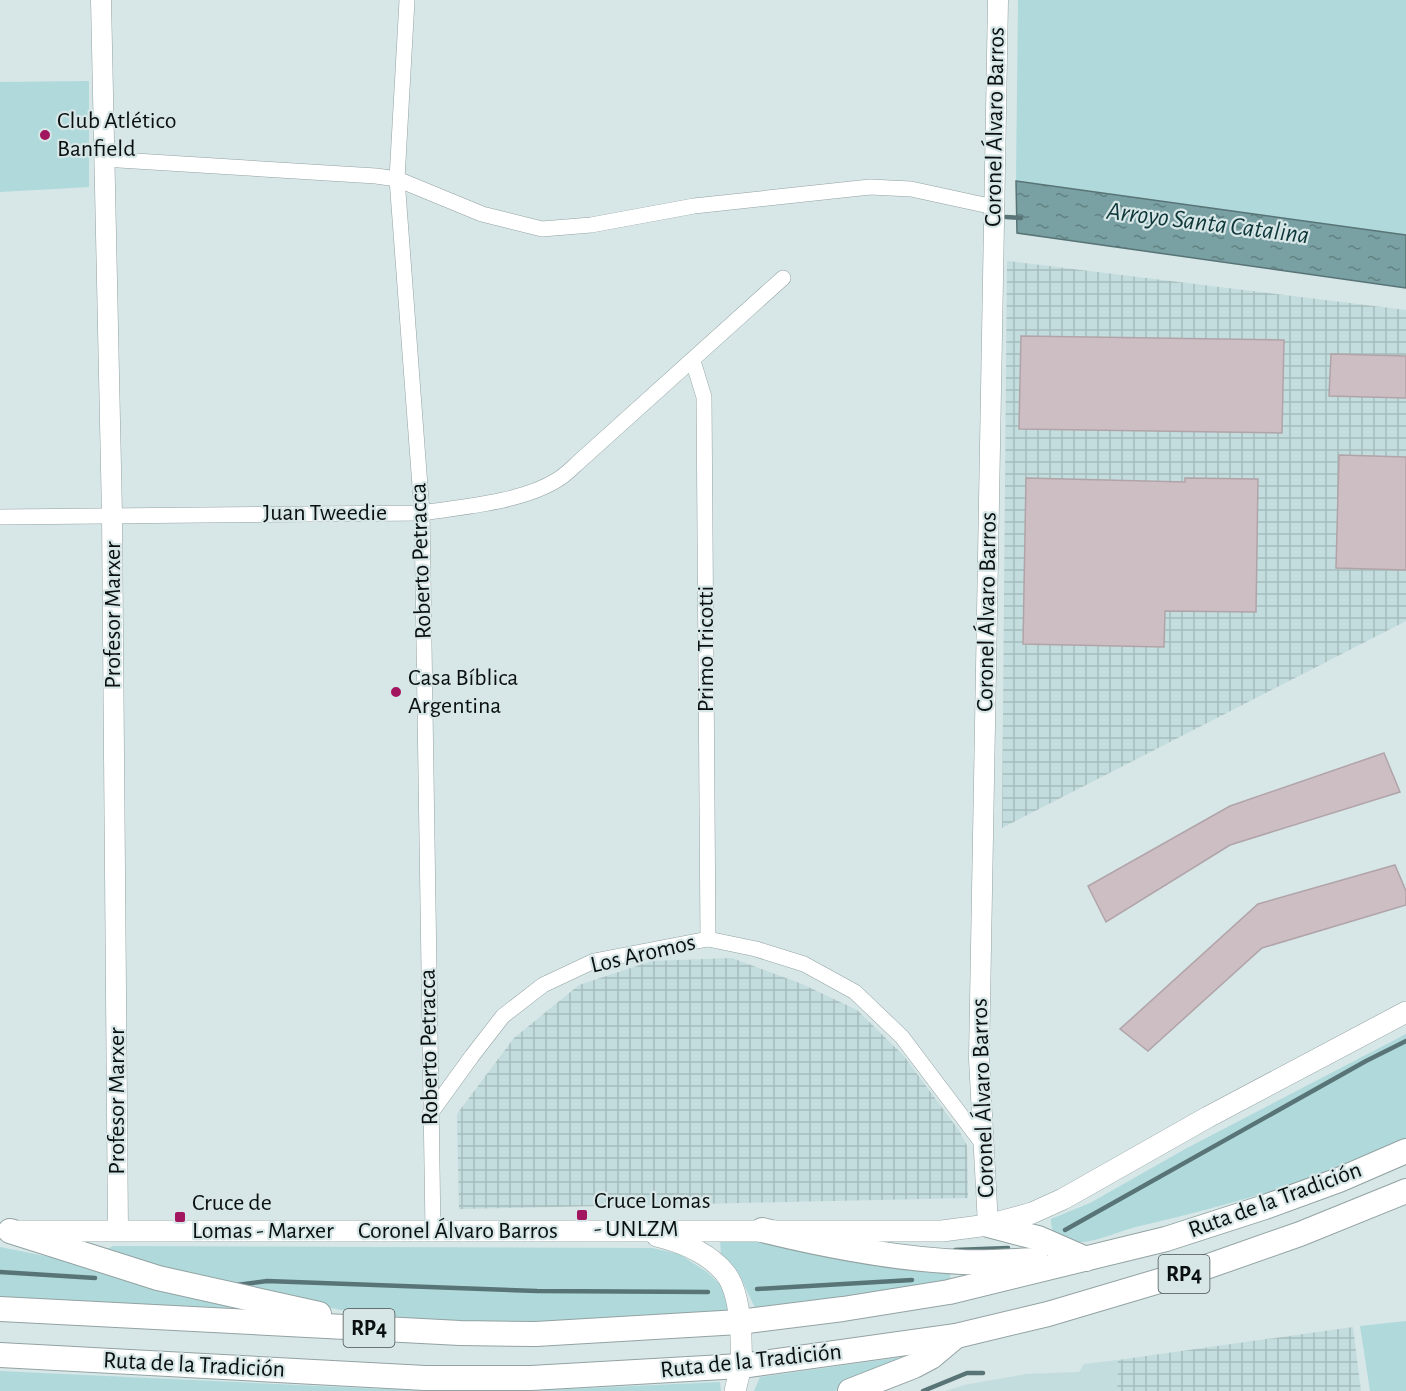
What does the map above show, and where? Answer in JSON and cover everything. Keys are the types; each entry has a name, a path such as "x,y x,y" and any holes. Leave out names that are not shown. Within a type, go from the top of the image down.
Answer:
{"main road":[{"name":"Coronel Álvaro Barros","path":"5,1231 942,1231 987,1225 1032,1213 1063,1199 1208,1117 1406,1012"},
{"name":"Ruta de la Tradición","path":"0,1309 386,1329 536,1334 739,1322 843,1309 949,1292 1166,1239 1339,1180 1406,1151"},
{"name":"Ruta de la Tradición","path":"0,1355 424,1378 531,1377 741,1366 956,1336 1048,1314 1203,1268 1310,1230 1406,1191"},
{"path":"987,1225 1038,1238 1086,1259"},
{"path":"762,1230 853,1250 912,1258 964,1262 1086,1259"},
{"path":"5,1231 158,1278 386,1329"},
{"path":"629,1231 676,1241 702,1254 726,1274 734,1290 739,1322 741,1366 735,1391"},
{"path":"850,1391 914,1366 931,1357 956,1336"}],"street":[{"name":"Profesor Marxer","path":"101,0 112,515 118,1231"},
{"name":"Roberto Petracca","path":"407,0 398,179 422,513 433,1231"},
{"name":"Coronel Álvaro Barros","path":"987,1225 979,1047 998,0"},
{"path":"103,159 398,179 482,214 542,229 591,225 694,206 870,187 911,189 994,207"},
{"name":"Juan Tweedie","path":"0,517 422,513 476,506 528,492 557,480 693,361 783,278"},
{"name":"Primo Tricotti","path":"693,361 704,397 708,939"},
{"name":"Los Aromos","path":"430,1114 503,1016 543,985 594,961 708,939 756,949 804,964 855,992 902,1037 982,1143"}],"shaded area":[{"path":"1018,0 1406,0 1406,235 1016,181"},
{"name":"Club Atlético Banfield","path":"89,81 89,187 0,192 0,82"},
{"path":"1007,261 1406,310 1406,621 1002,828"},
{"path":"732,958 802,984 857,1010 903,1055 960,1132 967,1146 968,1198 459,1209 457,1114 514,1038 579,985 652,961"},
{"path":"1406,1034 1406,1139 1317,1177 1096,1240 1064,1241 1053,1231 1051,1219 1090,1203 1187,1148"},
{"path":"720,1238 790,1246 875,1266 950,1274 951,1281 756,1310 740,1276 721,1255"},
{"path":"113,1246 652,1248 679,1254 707,1272 722,1286 731,1313 587,1324 463,1323 388,1319 187,1280 103,1251"},
{"path":"0,1247 95,1266 174,1293 230,1307 224,1311 0,1299"},
{"path":"1406,1321 1406,1391 1370,1391 1360,1326"},
{"path":"1353,1327 1361,1391 1117,1391 1118,1360"},
{"path":"909,1356 835,1391 754,1391 760,1377"},
{"path":"1118,1360 1117,1391 946,1391 964,1385 1026,1374 1079,1372 1084,1364"},
{"path":"0,1371 383,1389 499,1391 0,1391"},
{"path":"720,1382 721,1391 526,1391"}],"water":[{"path":"1016,181 1406,235 1406,288 1017,233"}],"building":[{"path":"1021,336 1284,340 1282,433 1019,429"},
{"path":"1331,354 1406,356 1406,398 1329,396"},
{"path":"1339,455 1406,457 1406,570 1336,568"},
{"path":"1026,478 1185,482 1185,478 1258,479 1256,612 1165,611 1164,647 1023,644"},
{"path":"1384,753 1400,792 1230,845 1106,922 1088,886 1230,806"},
{"path":"1395,865 1406,891 1406,905 1262,948 1148,1051 1120,1029 1258,904"}],"waterway":[{"name":"Arroyo Santa Catalina","path":"1006,217 1021,218"},
{"path":"1065,1230 1366,1061 1406,1041"},
{"path":"955,1250 1008,1248"},
{"path":"0,1272 95,1278"},
{"path":"757,1289 912,1280"},
{"path":"237,1285 267,1281 537,1291 708,1292"},
{"path":"923,1391 967,1373 983,1373"}],"place":[{"name":"Club Atlético Banfield","path":"45,135"},
{"name":"Casa Bíblica Argentina","path":"396,692"},
{"name":"Cruce Lomas - UNLZM","path":"582,1215"},
{"name":"Cruce de Lomas - Marxer","path":"180,1217"}]}
